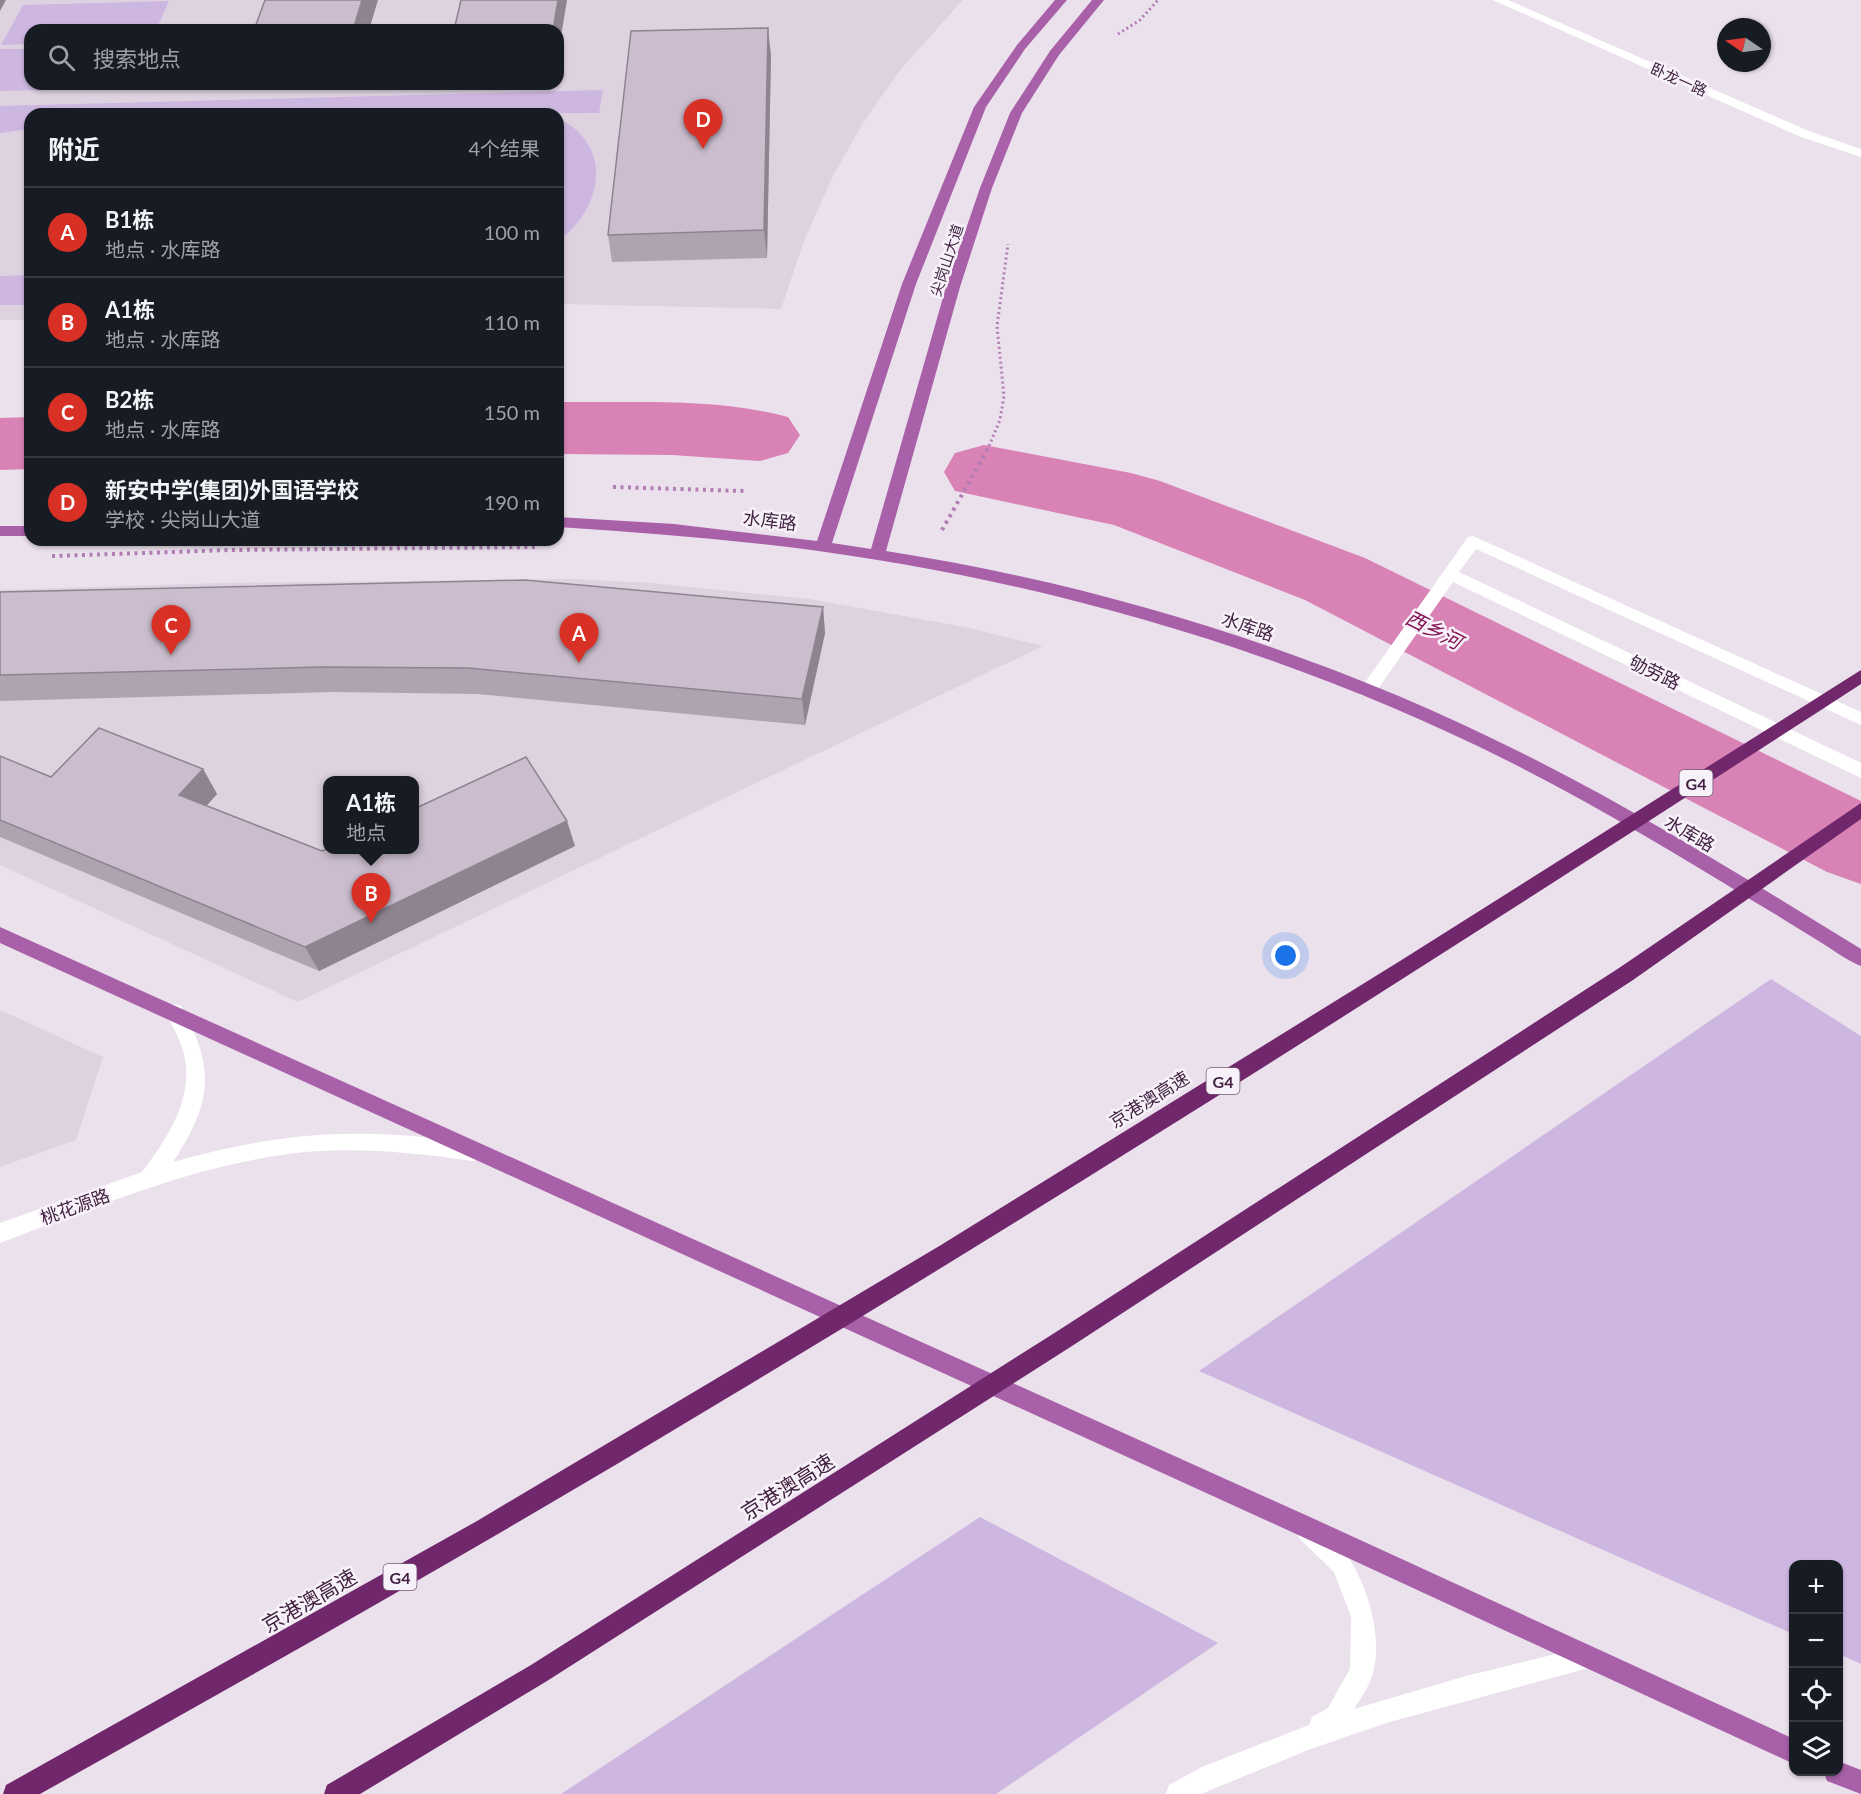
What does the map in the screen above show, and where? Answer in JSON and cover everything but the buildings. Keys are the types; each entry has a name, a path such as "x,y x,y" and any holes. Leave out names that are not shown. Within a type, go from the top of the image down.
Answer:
{"highway":[{"name":"京港澳高速","path":"15,1794 164,1713 781,1355 1532,889 1861,676"},
{"name":"京港澳高速","path":"336,1794 539,1673 1064,1339 1626,974 1861,810"}],"main road":[{"name":"尖岗山大道","path":"823,546 909,284 980,106 1021,46 1061,0"},
{"name":"尖岗山大道","path":"877,555 953,287 1007,135 1016,114 1054,52 1098,0"},
{"name":"水库路","path":"564,522 641,526 823,546 951,568 1166,619 1260,650 1464,732 1557,778 1861,958"},
{"path":"0,531 24,531"},
{"path":"0,935 174,1012 474,1152 1302,1525 1588,1659 1789,1750"},
{"path":"1843,1775 1861,1783"}],"street":[{"name":"卧龙一路","path":"1499,0 1805,134 1861,153"},
{"path":"1367,692 1473,541 1861,719"},
{"name":"劬劳路","path":"1450,574 1861,771"},
{"path":"149,1179 172,1150 188,1119 196,1089 196,1059 189,1034 174,1012"},
{"name":"桃花源路","path":"0,1233 149,1179 217,1159 283,1147 338,1142 412,1143 474,1152"},
{"path":"1292,1743 1337,1717 1362,1671 1364,1616 1342,1564 1302,1525"},
{"path":"1178,1794 1194,1783 1292,1743 1402,1706 1490,1681 1588,1659"}],"path":[{"path":"1113,37 1140,20 1158,0"},
{"path":"942,529 989,447 1000,420 1004,396 997,326 1009,241"},
{"path":"610,487 745,491"},
{"path":"46,556 231,550 546,547"}],"shaded area":[{"path":"0,0 963,0 901,69 864,121 832,178 804,241 781,309 564,304 564,108 24,108 24,320 0,320"},
{"path":"169,1 159,24 24,24 24,44 1,45 23,5"},
{"path":"0,49 24,49 24,90 43,90 0,91"},
{"path":"603,90 599,113 564,113 564,108 24,108 24,130 0,133 0,106"},
{"path":"564,122 576,130 588,145 595,161 596,178 592,195 585,212 564,236"},
{"path":"24,275 24,305 0,305 0,276"},
{"path":"573,579 652,583 809,599 965,627 1043,646 298,1002 0,865 0,590 221,583"},
{"path":"1771,979 1861,1036 1861,1664 1843,1656 1843,1560 1789,1560 1789,1632 1199,1371"},
{"path":"0,1010 103,1057 76,1140 0,1167"},
{"path":"980,1517 1218,1643 996,1794 561,1794"}],"waterway":[{"path":"564,428 672,429 760,435"},
{"path":"0,444 24,443"},
{"name":"西乡河","path":"984,472 1131,501 1335,579 1861,845"}],"place":[{"name":"新安中学(集团)外国语学校","path":"703,149"},
{"name":"B2栋","path":"171,655"},
{"name":"B1栋","path":"579,663"},
{"name":"A1栋","path":"371,923"}]}
